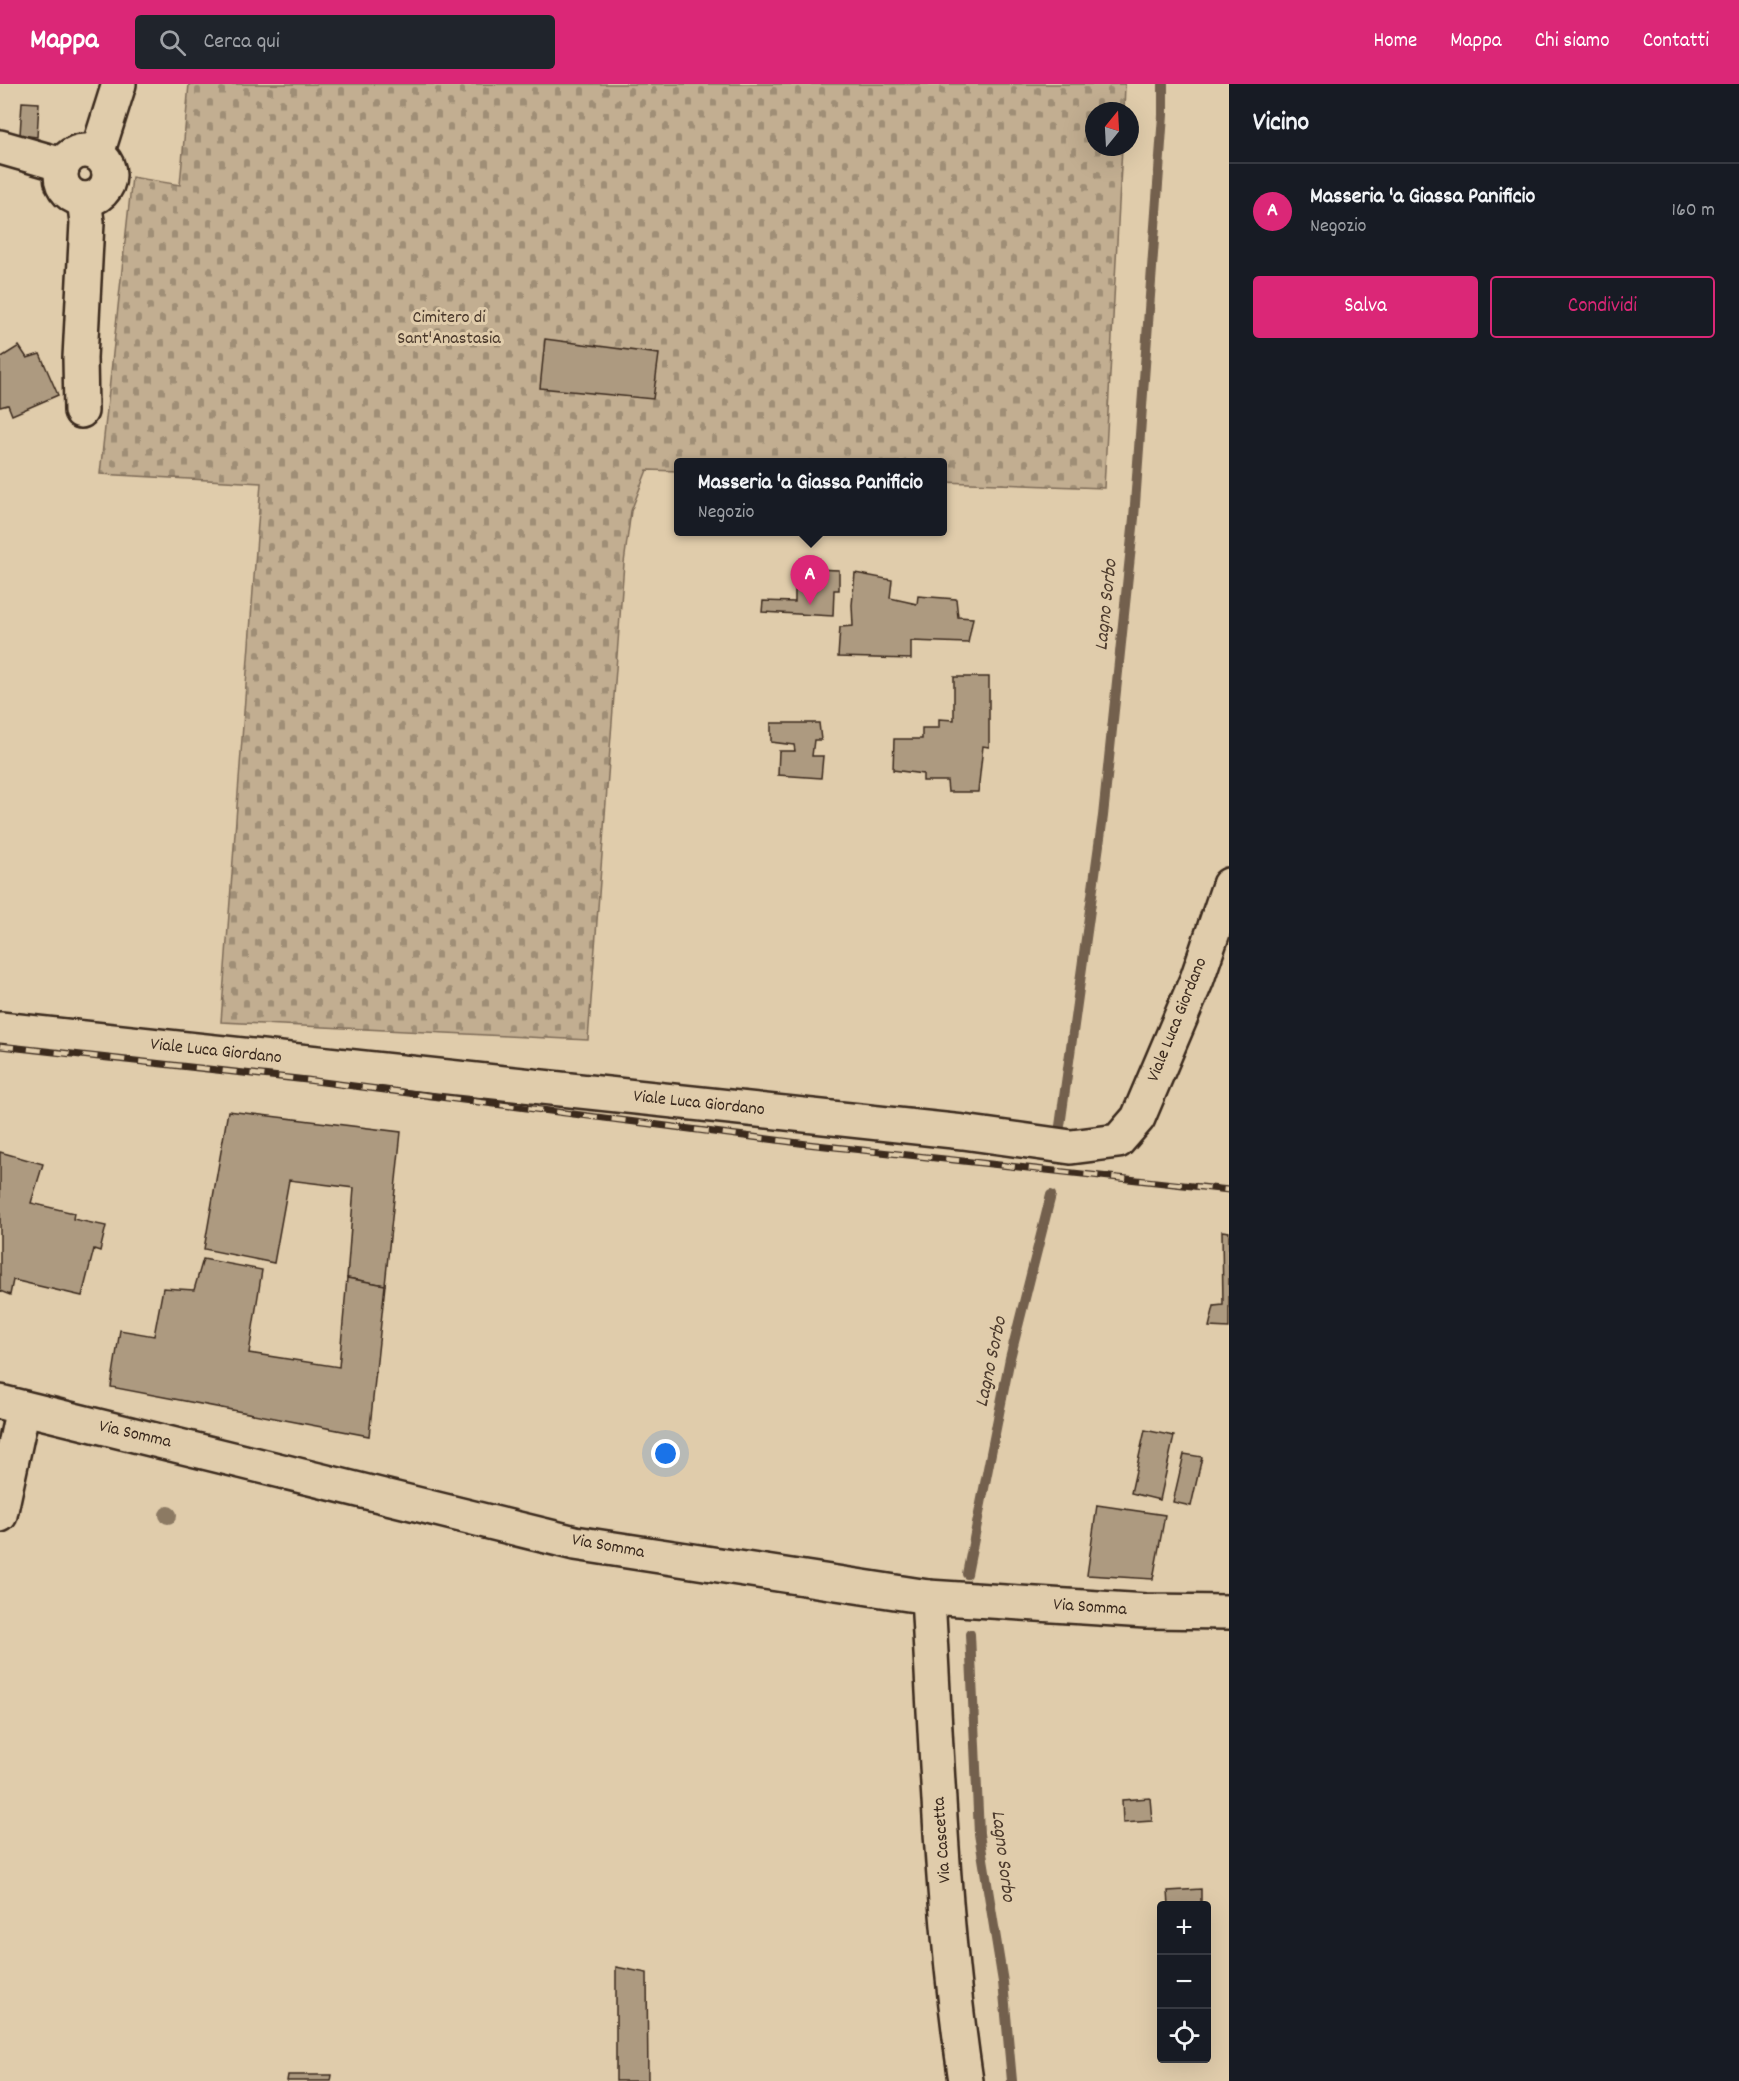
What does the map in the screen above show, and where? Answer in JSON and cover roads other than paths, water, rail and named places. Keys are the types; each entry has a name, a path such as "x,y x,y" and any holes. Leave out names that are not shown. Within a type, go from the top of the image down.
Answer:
{"street":[{"path":"97,154 119,84"},
{"path":"0,147 63,165"},
{"path":"81,151 97,154 107,166 108,181 105,188 92,198 84,199 69,193 61,180 63,165 74,154 81,151"},
{"path":"81,411 80,358 87,222 84,199"},
{"name":"Viale Luca Giordano","path":"0,1029 951,1131 1071,1146 1118,1141 1138,1118 1197,979 1229,885"},
{"path":"0,1515 11,1405"},
{"name":"Via Somma","path":"11,1405 575,1542 928,1597 1146,1611 1229,1612"},
{"name":"Via Cascetta","path":"928,1597 940,1806 957,2016 966,2081"}],"waterway":[{"name":"Lagno Sorbo","path":"1060,1126 1103,816 1134,518 1163,115 1163,84"},
{"name":"Lagno Sorbo","path":"967,1574 1010,1358 1051,1195"},
{"name":"Lagno Sorbo","path":"970,1634 979,1834 1003,1982 1012,2081"}],"railway":[{"path":"0,1046 307,1080 807,1144 1229,1190"}],"place":[{"name":"Masseria 'a Giassa Panificio","path":"810,605"}],"park label":[{"name":"Cimitero di Sant'Anastasia","path":"449,328"}]}
